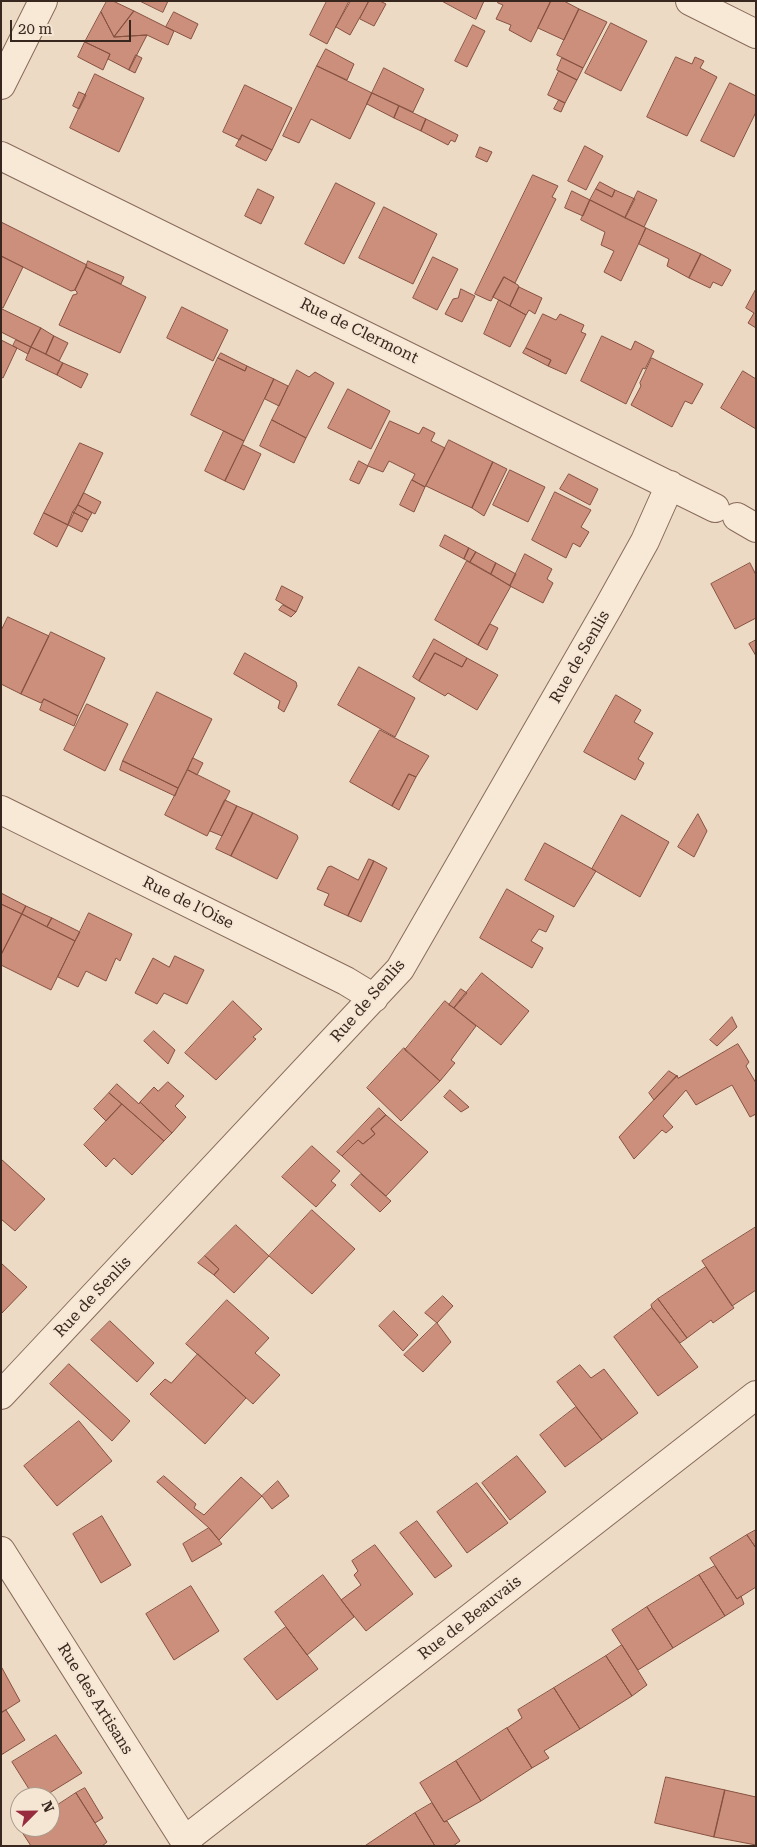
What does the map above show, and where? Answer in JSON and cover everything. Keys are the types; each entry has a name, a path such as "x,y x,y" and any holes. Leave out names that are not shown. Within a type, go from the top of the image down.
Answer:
{"street":[{"path":"1,85 43,1"},
{"path":"690,1 756,34"},
{"name":"Rue de Clermont","path":"1,156 736,518"},
{"name":"Rue de Senlis","path":"1,1395 400,969 609,606 645,541 670,485"},
{"name":"Rue de l'Oise","path":"1,810 346,981 374,998"},
{"name":"Rue de Beauvais","path":"187,1843 756,1395"},
{"name":"Rue des Artisans","path":"1,1551 187,1843"}],"building":[{"path":"107,1 113,1 134,11 114,37 101,12"},
{"path":"140,1 168,1 163,12"},
{"path":"327,1 349,1 327,44 310,35"},
{"path":"351,1 369,1 350,35 336,27"},
{"path":"369,1 380,1 386,4 374,26 360,19"},
{"path":"442,1 484,1 476,19"},
{"path":"498,1 551,1 531,42 509,30 511,25 496,19 503,5 498,3"},
{"path":"551,1 564,1 579,9 564,40 538,28"},
{"path":"579,9 607,22 583,68 557,55"},
{"path":"134,11 174,31 168,45 147,35 114,37"},
{"path":"101,12 114,37 147,35 129,70 108,59 110,54 85,42"},
{"path":"174,12 198,24 191,39 166,27"},
{"path":"611,23 647,41 621,91 585,73"},
{"path":"473,25 485,31 467,67 455,61"},
{"path":"85,42 110,54 103,70 78,57"},
{"path":"326,49 354,64 347,80 317,66"},
{"path":"136,55 142,58 135,73 129,70"},
{"path":"676,57 692,64 695,57 704,61 700,68 717,77 687,136 647,117"},
{"path":"562,58 583,68 577,80 557,70"},
{"path":"317,66 372,93 350,139 311,119 299,143 283,136"},
{"path":"384,68 424,89 413,112 372,93"},
{"path":"559,71 577,80 565,103 548,95"},
{"path":"95,74 144,98 119,152 70,128"},
{"path":"730,83 756,96 756,112 734,157 701,141"},
{"path":"245,85 292,108 272,150 242,135 240,140 223,132"},
{"path":"79,92 86,95 79,109 73,106"},
{"path":"372,93 399,106 394,118 367,104"},
{"path":"559,100 565,103 561,112 554,109"},
{"path":"399,106 426,119 421,131 394,118"},
{"path":"426,119 458,135 455,142 451,140 448,145 421,131"},
{"path":"242,135 272,150 266,161 236,146"},
{"path":"585,146 603,156 586,190 568,181"},
{"path":"480,147 492,152 487,162 476,157"},
{"path":"533,175 558,186 552,197 556,199 515,283 504,277 491,301 488,300 475,294"},
{"path":"600,182 615,190 612,197 596,189"},
{"path":"336,183 375,203 344,264 305,244"},
{"path":"258,189 274,197 261,224 245,216"},
{"path":"596,189 612,197 615,190 635,199 625,218 590,200"},
{"path":"572,191 590,200 583,216 565,208"},
{"path":"638,191 657,200 644,227 625,218"},
{"path":"590,200 646,228 621,281 604,272 614,251 601,245 605,232 581,220"},
{"path":"384,207 437,234 413,284 359,258"},
{"path":"1,222 87,265 75,290 71,291 1,256"},
{"path":"646,228 701,254 689,278 667,266 669,259 639,244"},
{"path":"701,254 731,270 722,286 713,282 710,288 689,278"},
{"path":"1,256 23,267 3,308 1,307"},
{"path":"433,257 458,269 437,310 413,298"},
{"path":"88,261 124,277 121,284 86,267"},
{"path":"86,267 146,297 120,353 59,325 73,295 77,294 75,290"},
{"path":"504,277 519,287 510,306 493,297"},
{"path":"519,287 542,298 535,314 529,310 526,315 510,306"},
{"path":"461,289 475,296 462,322 445,314 453,299 458,298"},
{"path":"756,289 756,328 748,323 754,313 746,308"},
{"path":"499,300 526,315 510,347 484,334"},
{"path":"182,307 228,330 213,361 167,338"},
{"path":"2,309 41,328 31,347 1,332"},
{"path":"543,314 556,320 560,314 584,325 581,332 586,334 566,374 548,366 551,360 526,348"},
{"path":"41,328 54,336 46,354 31,347"},
{"path":"54,336 68,343 59,361 46,354"},
{"path":"602,336 631,350 635,341 654,351 645,369 643,368 626,404 581,381"},
{"path":"1,340 17,348 3,378 1,377"},
{"path":"16,340 31,347 28,354 13,346"},
{"path":"31,347 63,363 57,375 26,360"},
{"path":"526,348 551,360 548,366 523,353"},
{"path":"221,353 247,366 245,371 218,358"},
{"path":"218,358 245,371 247,366 274,379 244,441 191,415"},
{"path":"652,358 703,384 692,404 685,401 672,427 631,405"},
{"path":"63,363 88,374 81,388 57,375"},
{"path":"297,370 309,377 315,372 334,383 306,438 272,420"},
{"path":"743,371 756,379 756,429 721,408"},
{"path":"274,379 288,386 279,406 265,399"},
{"path":"348,389 390,411 371,449 328,428"},
{"path":"272,420 306,438 294,463 260,446"},
{"path":"390,421 419,434 423,427 435,433 431,441 445,448 425,487 412,480 415,474 389,461 383,472 368,466"},
{"path":"224,431 244,441 225,481 205,471"},
{"path":"449,440 493,462 472,508 426,486"},
{"path":"80,443 103,453 68,525 44,513"},
{"path":"243,445 261,454 244,490 225,481"},
{"path":"359,461 368,466 359,484 350,480"},
{"path":"493,462 507,469 484,516 472,508"},
{"path":"510,470 545,487 528,522 493,505"},
{"path":"569,474 598,489 590,505 560,489"},
{"path":"412,480 425,487 414,512 400,505"},
{"path":"555,492 591,510 581,527 589,532 580,547 573,543 566,558 532,540"},
{"path":"84,493 101,502 95,514 78,505"},
{"path":"78,505 92,513 88,520 73,512"},
{"path":"73,512 88,520 82,532 68,525"},
{"path":"44,513 68,525 57,547 34,534"},
{"path":"445,535 469,548 464,559 440,546"},
{"path":"469,548 476,552 470,562 464,559"},
{"path":"476,552 496,563 491,574 470,562"},
{"path":"525,554 552,569 547,579 553,583 543,603 510,586"},
{"path":"467,561 511,586 478,645 435,620"},
{"path":"496,563 516,574 510,586 491,574"},
{"path":"750,563 756,575 756,618 735,629 711,584"},
{"path":"282,586 303,597 296,612 276,600"},
{"path":"283,605 296,612 291,617 279,610"},
{"path":"8,617 49,636 21,694 1,684 1,631"},
{"path":"490,624 498,628 487,650 478,645"},
{"path":"51,632 105,658 78,716 44,699 41,703 21,694"},
{"path":"434,639 467,658 462,667 435,653 419,681 413,677"},
{"path":"756,640 756,656 749,644"},
{"path":"245,653 296,682 297,686 284,712 278,708 280,701 234,674"},
{"path":"435,653 462,667 467,658 498,675 477,710 448,693 445,696 419,681"},
{"path":"359,667 415,698 395,737 338,705"},
{"path":"157,692 212,719 178,788 123,761"},
{"path":"616,695 641,710 634,722 653,733 638,759 644,763 635,780 584,752"},
{"path":"44,699 78,716 74,726 40,710"},
{"path":"87,704 128,724 105,771 64,750"},
{"path":"380,730 429,756 416,777 409,774 392,806 350,782"},
{"path":"193,758 203,763 197,775 188,770"},
{"path":"123,761 178,788 175,796 120,770"},
{"path":"188,770 230,791 207,836 165,815"},
{"path":"409,774 416,777 399,810 392,806"},
{"path":"225,800 237,806 222,836 210,831"},
{"path":"237,806 253,813 231,856 216,849"},
{"path":"253,813 297,835 298,838 277,879 231,856"},
{"path":"698,814 707,831 694,857 678,847"},
{"path":"622,815 669,842 640,897 592,869"},
{"path":"545,843 596,871 574,907 525,880"},
{"path":"369,859 374,861 348,916 324,905 329,894 317,889 328,867 331,866 358,880"},
{"path":"374,861 387,868 361,922 348,916"},
{"path":"507,889 554,916 546,932 539,929 531,941 543,948 532,968 480,938"},
{"path":"1,893 26,906 22,914 1,904"},
{"path":"1,904 22,914 1,955"},
{"path":"26,906 52,918 47,927 22,914"},
{"path":"89,913 132,934 120,961 116,958 106,981 86,971 78,987 58,977"},
{"path":"22,914 75,941 51,990 1,965 1,955"},
{"path":"52,918 80,932 75,941 47,927"},
{"path":"175,956 204,970 187,1004 164,993 157,1004 135,993 153,958 169,967"},
{"path":"482,973 529,1011 501,1045 454,1008"},
{"path":"461,989 467,993 454,1008 449,1005"},
{"path":"233,1001 262,1029 253,1037 256,1039 216,1080 185,1053"},
{"path":"445,1001 476,1026 451,1060 455,1063 440,1081 405,1050"},
{"path":"732,1017 737,1027 717,1046 710,1040"},
{"path":"154,1031 175,1050 168,1064 144,1041"},
{"path":"738,1044 749,1062 746,1066 756,1083 756,1114 750,1117 732,1085 696,1105 686,1090 663,1116 673,1127 666,1133 662,1130 634,1159 619,1137 677,1075 678,1078"},
{"path":"404,1048 440,1081 401,1121 367,1088"},
{"path":"669,1071 677,1076 654,1100 649,1093"},
{"path":"168,1082 184,1096 175,1106 186,1117 172,1133 140,1102 154,1087 158,1091"},
{"path":"117,1084 139,1104 140,1102 172,1133 164,1141 109,1093"},
{"path":"450,1090 469,1107 461,1112 444,1097"},
{"path":"109,1093 122,1104 106,1121 94,1109"},
{"path":"122,1104 164,1141 132,1175 114,1158 106,1167 84,1145"},
{"path":"379,1108 386,1115 371,1129 375,1134 363,1144 358,1140 342,1156 337,1152"},
{"path":"386,1115 428,1152 386,1196 342,1156 358,1140 363,1144 375,1134 371,1129"},
{"path":"312,1146 340,1171 331,1181 336,1185 316,1207 282,1177"},
{"path":"1,1159 45,1199 15,1231 1,1219"},
{"path":"361,1174 391,1201 380,1212 351,1185"},
{"path":"312,1210 355,1249 312,1294 269,1256"},
{"path":"236,1225 269,1256 234,1293 214,1275 219,1269 205,1256"},
{"path":"756,1227 756,1290 732,1306 702,1261"},
{"path":"205,1256 219,1269 214,1275 198,1263"},
{"path":"1,1263 27,1287 1,1314"},
{"path":"706,1267 734,1308 713,1323 711,1320 687,1338 658,1299"},
{"path":"443,1296 453,1306 437,1323 425,1313"},
{"path":"658,1299 687,1338 680,1343 652,1308 651,1305"},
{"path":"227,1300 269,1338 255,1353 280,1375 253,1404 186,1344"},
{"path":"652,1308 698,1367 658,1396 614,1337"},
{"path":"394,1311 418,1335 403,1351 379,1326"},
{"path":"110,1321 154,1363 137,1382 91,1340"},
{"path":"437,1323 451,1342 423,1372 404,1355"},
{"path":"198,1354 246,1398 205,1444 150,1394 165,1379 171,1383"},
{"path":"69,1364 130,1421 112,1441 50,1384"},
{"path":"580,1365 591,1378 604,1369 638,1413 602,1440 557,1382"},
{"path":"576,1407 602,1440 565,1467 540,1435"},
{"path":"79,1421 112,1461 57,1506 24,1466"},
{"path":"517,1456 546,1492 510,1520 482,1483"},
{"path":"164,1476 196,1504 194,1508 204,1515 241,1477 262,1496 219,1540 209,1528 157,1482"},
{"path":"278,1481 289,1496 272,1509 262,1496"},
{"path":"477,1483 508,1523 467,1553 437,1512"},
{"path":"102,1516 131,1565 101,1583 73,1534"},
{"path":"417,1521 452,1566 435,1578 400,1533"},
{"path":"209,1528 222,1544 192,1562 183,1544"},
{"path":"756,1530 756,1548 747,1535"},
{"path":"747,1535 756,1548 756,1587 737,1599 710,1558"},
{"path":"375,1545 413,1594 366,1631 341,1600 361,1585 354,1575 358,1571 352,1561"},
{"path":"715,1566 737,1599 741,1596 744,1604 725,1616 699,1575"},
{"path":"323,1575 354,1617 307,1655 275,1612"},
{"path":"699,1575 725,1616 673,1648 647,1607"},
{"path":"191,1586 219,1631 174,1660 146,1614"},
{"path":"647,1607 673,1648 638,1670 612,1630"},
{"path":"286,1627 318,1669 277,1700 244,1659"},
{"path":"622,1645 647,1685 632,1696 606,1656"},
{"path":"606,1656 632,1696 580,1729 554,1688"},
{"path":"1,1668 20,1701 1,1713"},
{"path":"554,1688 580,1729 544,1751 549,1758 532,1768 507,1728 522,1718 518,1710"},
{"path":"6,1710 25,1740 1,1755 1,1713"},
{"path":"507,1728 532,1768 481,1801 456,1761"},
{"path":"56,1735 82,1773 59,1787 28,1787 12,1762"},
{"path":"456,1761 481,1801 444,1822 420,1783"},
{"path":"666,1777 725,1790 714,1837 655,1823"},
{"path":"85,1788 103,1818 95,1823 76,1793"},
{"path":"725,1790 756,1797 756,1845 714,1837"},
{"path":"76,1793 107,1842 102,1846 31,1846 25,1837 60,1837 60,1803"},
{"path":"432,1803 444,1822 447,1821 460,1841 453,1846 435,1846 415,1813"},
{"path":"415,1813 435,1846 365,1846"}]}
